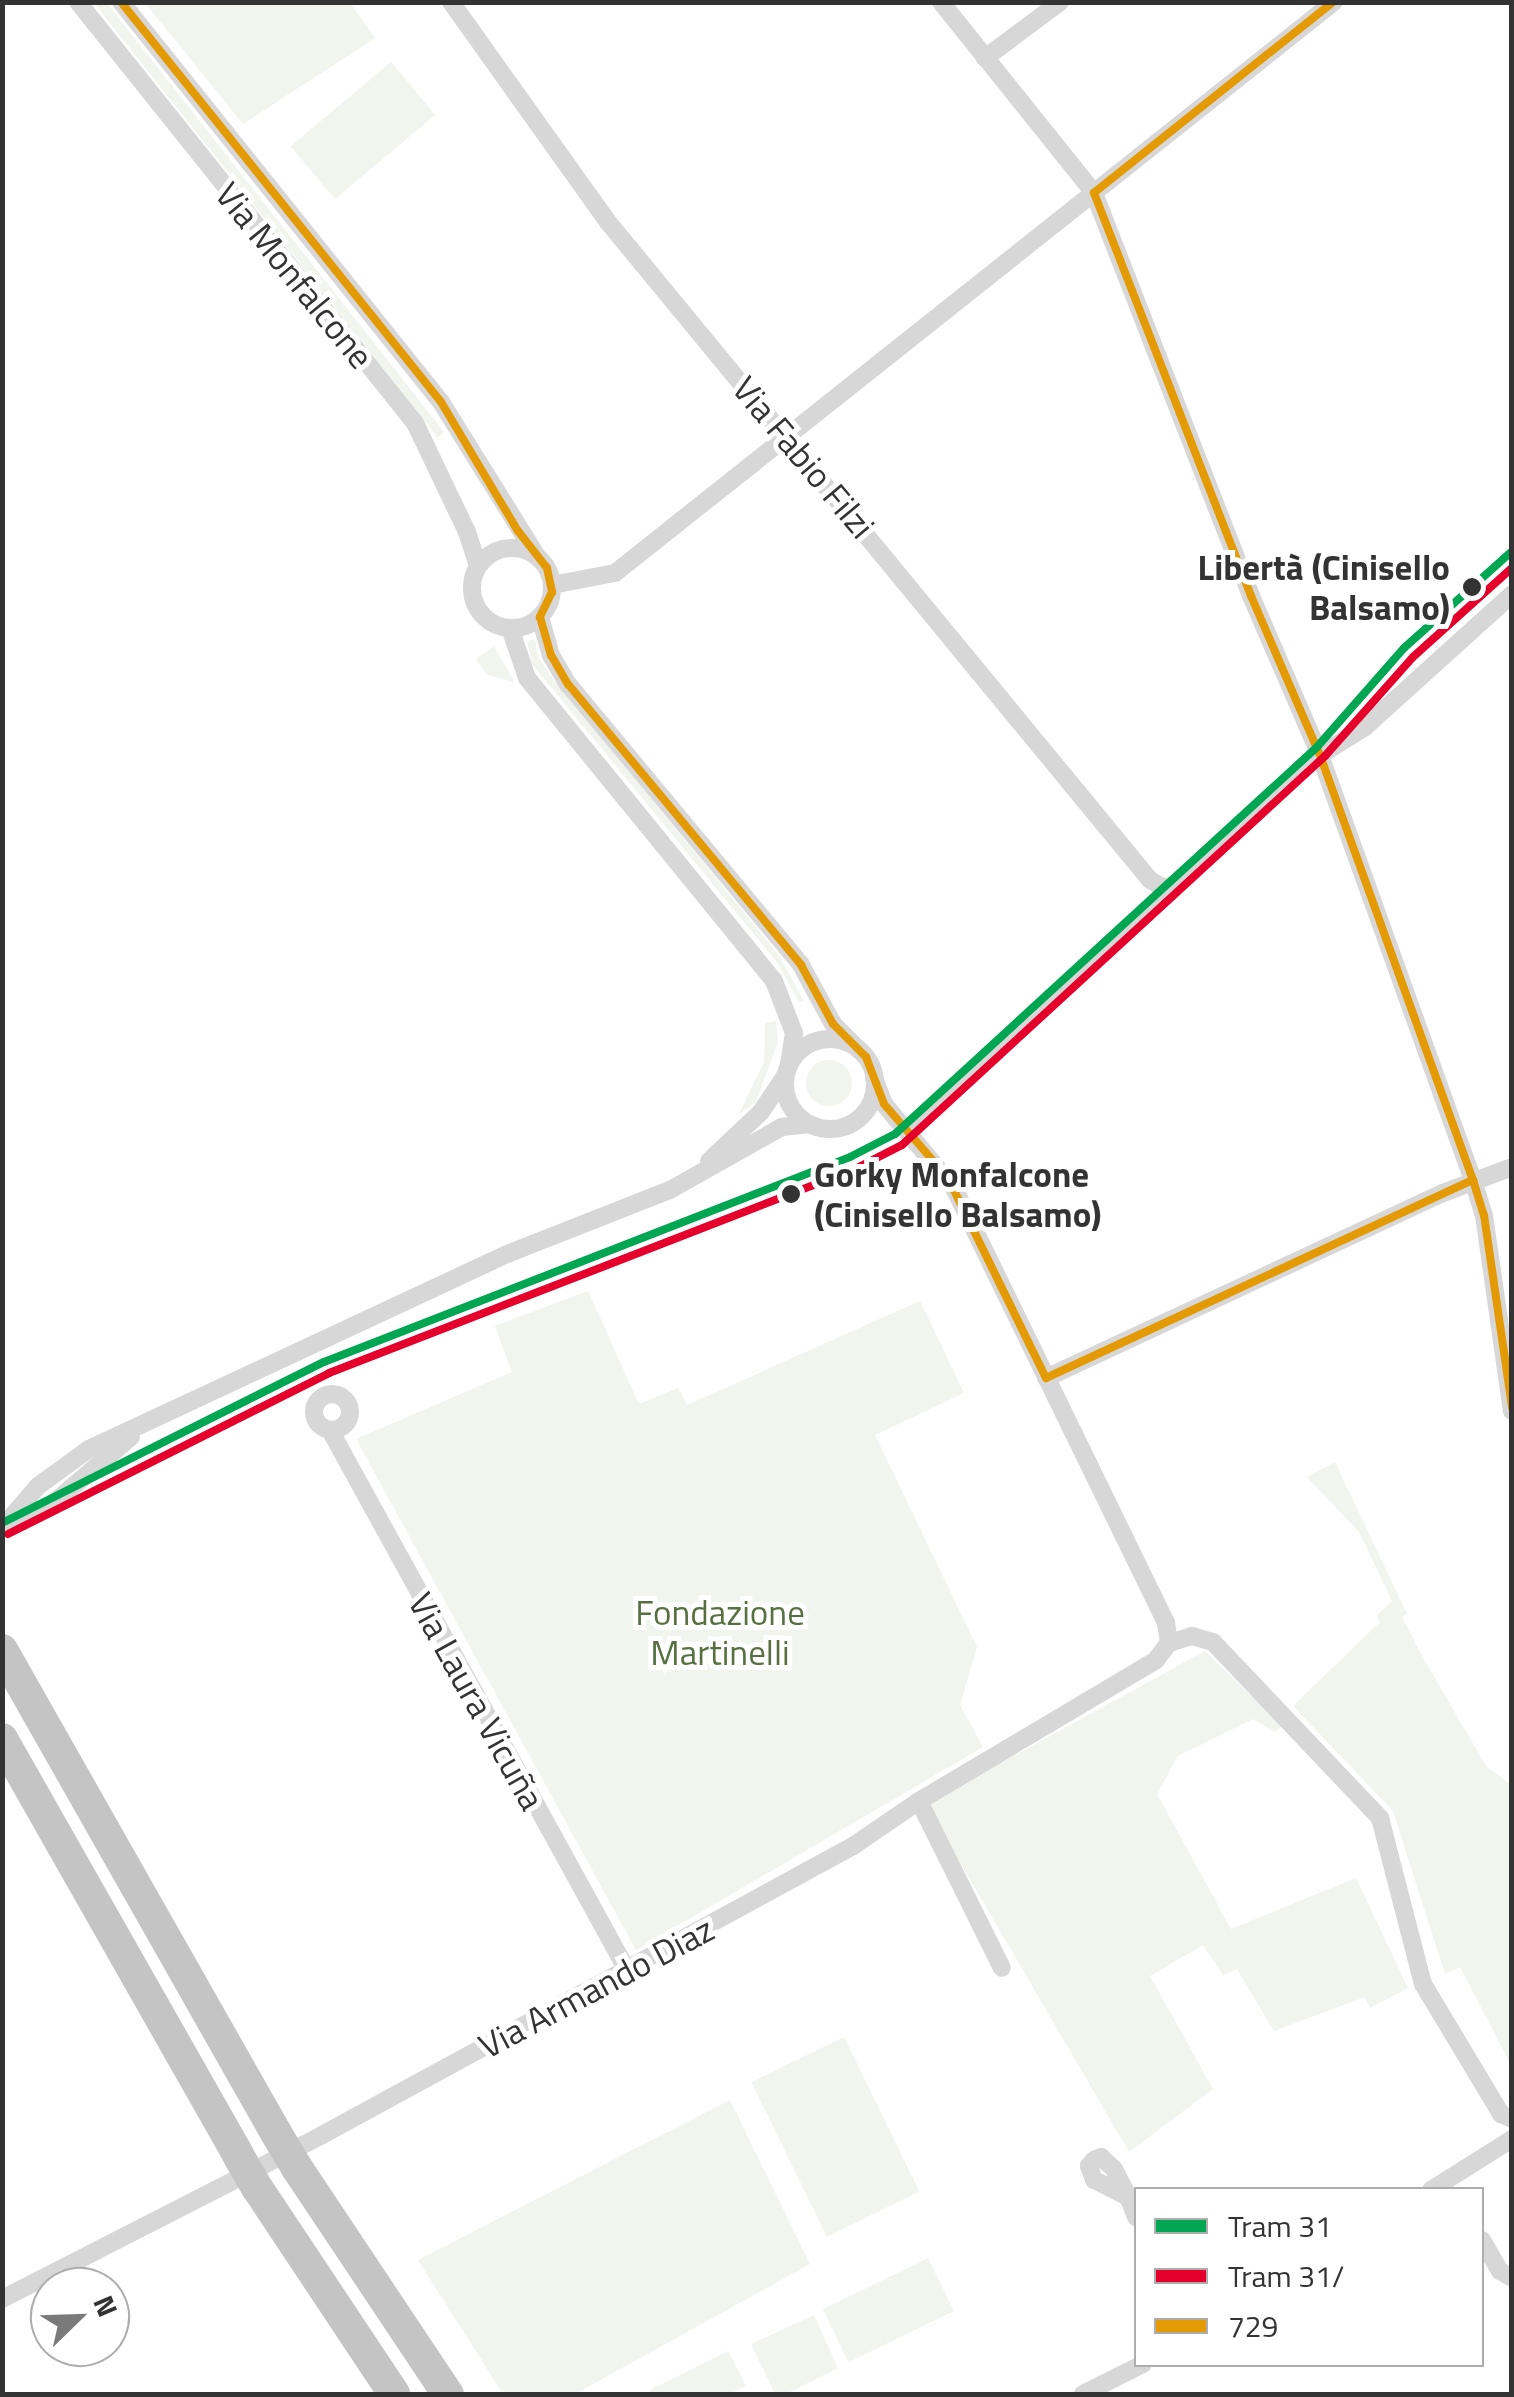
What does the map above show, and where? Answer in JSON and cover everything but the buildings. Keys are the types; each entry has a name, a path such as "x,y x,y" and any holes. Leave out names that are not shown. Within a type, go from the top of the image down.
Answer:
{"highway":[{"path":"2,1650 276,2133 448,2394"},
{"path":"2,1740 258,2189 394,2394"}],"street":[{"name":"Via Monfalcone","path":"78,2 414,422 467,532 478,566"},
{"name":"Via Monfalcone","path":"121,2 441,402 536,556"},
{"name":"Via Fabio Filzi","path":"451,2 608,222 1150,880 1164,888 1176,884"},
{"path":"941,2 1094,193 1239,566 1319,754 1473,1180 1484,1214 1512,1411"},
{"path":"984,58 1060,2"},
{"path":"552,585 615,573 1334,2"},
{"path":"506,548 536,556 552,585 548,605 540,617 510,628 494,624 474,603 472,580 478,566 492,552 506,548"},
{"path":"908,1130 1319,754 1380,715 1512,594"},
{"path":"540,617 552,655 568,684 801,964 828,1016 860,1050 884,1104 954,1188 1166,1623 1169,1644 1192,1636 1213,1642 1380,1818 1422,1984 1506,2117 1507,2141 1442,2186"},
{"path":"510,628 527,678 774,981 794,1033 788,1069 789,1102 810,1124"},
{"path":"682,1183 761,1112 802,1049 822,1040 843,1041 860,1050"},
{"path":"2,1529 52,1506 119,1446 200,1396 510,1253 682,1183 782,1128 810,1124 835,1128 857,1120 870,1102 874,1078"},
{"path":"1046,1378 1473,1180 1512,1167"},
{"name":"Via Laura Vicuña","path":"330,1430 337,1451 627,1970"},
{"name":"Via Armando Diaz","path":"2,2299 627,1970 853,1846 919,1801 1160,1658 1169,1644"},
{"path":"919,1801 1002,1968"},
{"path":"1128,2197 1134,2212"},
{"path":"1484,2244 1500,2272 1512,2278"},
{"path":"1084,2394 1137,2367"}],"green space":[{"path":"94,3 107,3 444,432 438,438"},
{"path":"145,3 350,3 375,38 243,124"},
{"path":"391,62 435,115 335,199 291,146"},
{"path":"535,639 538,656 550,675 778,954 804,1001 799,1002 776,961 532,664 527,641"},
{"path":"494,646 515,683 486,674 476,659"},
{"path":"776,1021 778,1042 756,1102 739,1114 764,1062 765,1023"},
{"path":"829,1060 845,1067 852,1083 845,1099 829,1106 813,1099 806,1083 813,1067"},
{"name":"Fondazione Martinelli","path":"588,1291 639,1404 678,1388 687,1405 920,1301 964,1393 875,1435 977,1647 960,1705 983,1747 636,1950 356,1439 512,1372 495,1326"},
{"path":"1335,1462 1407,1614 1402,1617 1421,1654 1486,1766 1511,1785 1511,2065 1460,1967 1445,1974 1393,1811 1293,1706 1380,1622 1377,1615 1392,1601 1359,1532 1307,1477"},
{"path":"1205,1651 1282,1726 1274,1732 1253,1719 1178,1756 1157,1794 1231,1929 1356,1878 1408,1988 1370,2008 1365,1997 1274,2031 1237,1969 1223,1975 1203,1945 1150,1976 1213,2089 1129,2152 926,1804"},
{"path":"844,2037 919,2192 827,2237 751,2082"},
{"path":"730,2100 810,2264 575,2394 503,2394 418,2260"},
{"path":"928,2258 954,2311 849,2362 823,2309"},
{"path":"814,2315 838,2368 786,2394 775,2394 751,2344"},
{"path":"728,2351 746,2386 729,2394 652,2394 650,2390"}],"tram line":[{"name":"31","path":"2,1523 324,1362 850,1157 895,1134 1317,747 1404,648 1512,551"},
{"name":"31/","path":"8,1534 329,1373 855,1169 902,1145 1325,756 1413,657 1512,568"}],"transit line":[{"name":"729","path":"121,2 441,402 518,531 547,568 552,592 540,617 551,655 568,684 801,965 833,1024 866,1057 884,1104 948,1178 1046,1378 1473,1180"},
{"name":"729","path":"1333,2 1094,193 1251,596 1321,758 1473,1180 1484,1215 1512,1408"}],"place":[{"name":"Libertà (Cinisello Balsamo)","path":"1472,587"},
{"name":"Gorky Monfalcone (Cinisello Balsamo)","path":"791,1194"}]}
